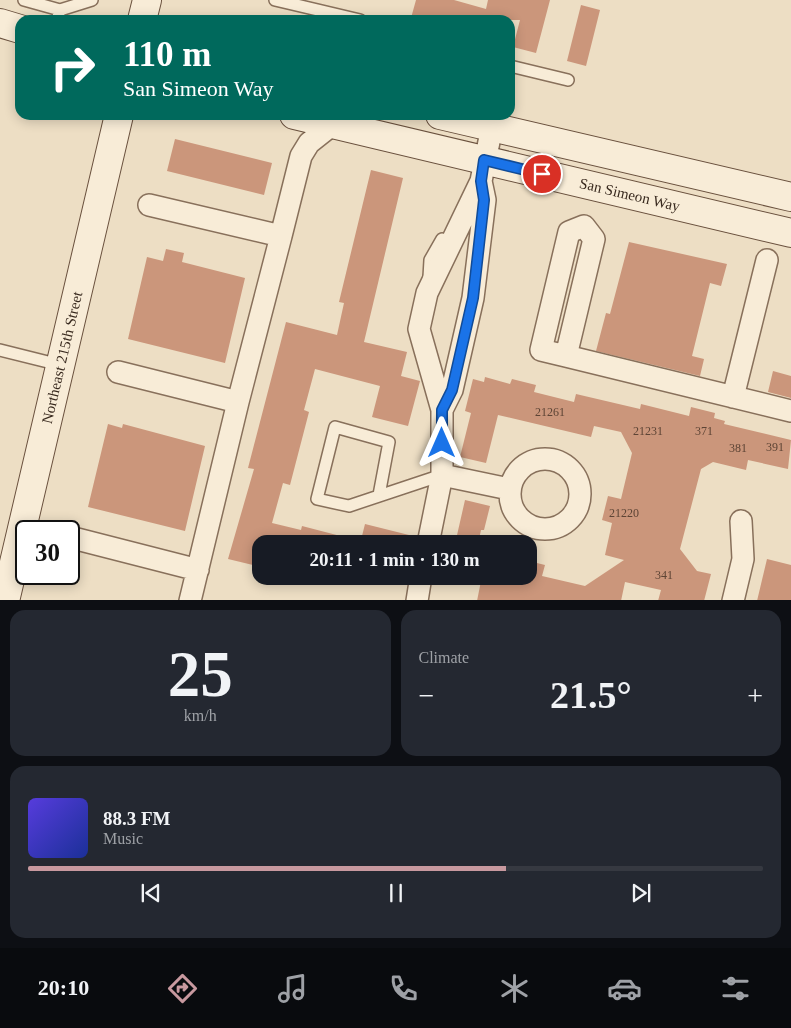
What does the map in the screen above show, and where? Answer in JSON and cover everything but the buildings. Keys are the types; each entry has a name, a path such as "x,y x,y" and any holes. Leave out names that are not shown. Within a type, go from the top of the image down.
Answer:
{"street":[{"path":"143,15 147,0"},
{"path":"0,23 15,27"},
{"name":"Northeast 215th Street","path":"5,600 118,120"},
{"name":"San Simeon Way","path":"316,120 333,124 479,179 791,233"},
{"path":"462,120 791,197"},
{"path":"190,600 296,175 309,143 333,124"},
{"path":"430,535 442,475 442,410 419,329 427,293 468,210 479,179 492,127"},
{"path":"442,410 452,390 473,298 484,200 479,179"},
{"path":"149,206 281,236"},
{"path":"566,356 594,239 584,226 569,232 541,350 791,411"},
{"path":"733,397 768,260"},
{"path":"118,372 238,402"},
{"path":"442,475 510,489"},
{"path":"733,600 743,559 741,521"},
{"path":"80,540 198,570"},
{"path":"416,600 420,585"}],"lane":[{"path":"24,0 58,15 92,0"},
{"path":"283,1 340,15"},
{"path":"515,67 568,80"},
{"path":"0,350 60,365"},
{"path":"379,495 389,442 335,427 317,499 349,506 442,475"}],"route":[{"path":"442,443 442,410 452,390 473,298 484,200 481,181 484,160 542,174"}]}
